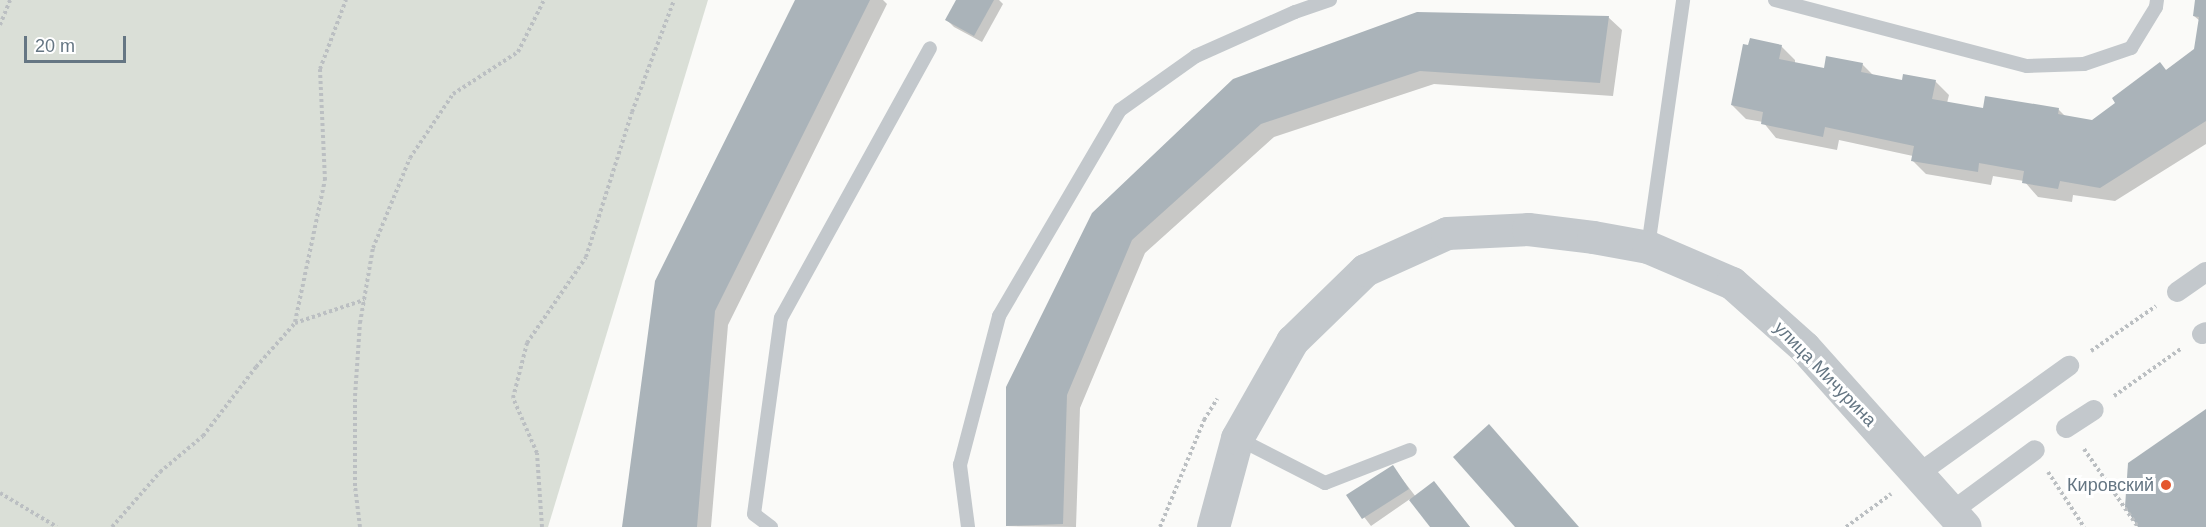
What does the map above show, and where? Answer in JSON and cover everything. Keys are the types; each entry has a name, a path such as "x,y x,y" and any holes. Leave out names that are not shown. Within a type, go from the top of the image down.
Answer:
{"street":[{"name":"улица Мичурина","path":"1213,527 1237,438 1292,341 1365,270 1447,233 1528,229 1648,247 1732,283 1804,347 1962,520"},
{"path":"2177,292 2206,272"},
{"path":"1918,474 2069,366"},
{"path":"2066,428 2094,410"},
{"path":"1962,520 2035,450"}],"lane":[{"path":"968,527 960,465 999,316 1120,110 1196,56 1330,0"},
{"path":"1648,247 1683,0"},
{"path":"1775,0 2027,66 2084,64 2131,48 2156,7 2157,0"},
{"path":"771,527 754,514 781,318 930,48"},
{"path":"1237,438 1325,483 1410,450"}],"path":[{"path":"0,25 10,0"},
{"path":"112,527 160,472 203,436 256,367 295,323 325,180 320,69 346,0"},
{"path":"360,527 355,486 355,396 364,300 373,248 410,158 453,94 518,52 544,0"},
{"path":"542,527 537,453 513,398 527,343 585,257 632,112 674,0"},
{"path":"2069,366 2177,292"},
{"path":"295,323 364,300"},
{"path":"2094,410 2204,333"},
{"path":"2066,428 2080,444 2138,527"},
{"path":"2035,450 2084,527"},
{"path":"1846,527 1918,474"},
{"path":"0,493 57,527"}],"shaded area":[{"path":"0,0 708,0 548,527 0,527"}],"building":[{"path":"795,0 870,0 715,311 697,527 622,527 655,281"},
{"path":"956,0 994,0 974,36 945,20"},
{"path":"2195,0 2206,0 2206,121 2100,188 2060,181 2058,189 2022,183 2024,171 1979,163 1978,172 1911,161 1914,146 1825,127 1823,137 1761,124 1763,112 1731,105 1743,44 1748,45 1750,38 1782,45 1779,59 1824,68 1826,56 1863,63 1861,72 1902,80 1903,74 1936,80 1932,99 1983,108 1985,96 2059,108 2058,114 2092,120 2115,103 2112,98 2160,62 2166,70 2194,49 2199,17 2193,16"},
{"path":"1417,12 1609,16 1600,83 1420,71 1261,124 1132,240 1067,395 1063,524 1006,526 1006,387 1092,213 1233,79"},
{"name":"Кировский","path":"2206,409 2206,527 2138,527 2125,507 2128,463"},
{"path":"1489,424 1579,527 1515,527 1453,457"},
{"path":"1393,465 1409,489 1362,519 1346,495"},
{"path":"1434,481 1470,527 1430,527 1409,500"}],"place":[{"name":"Кировский","path":"2166,485"}]}
